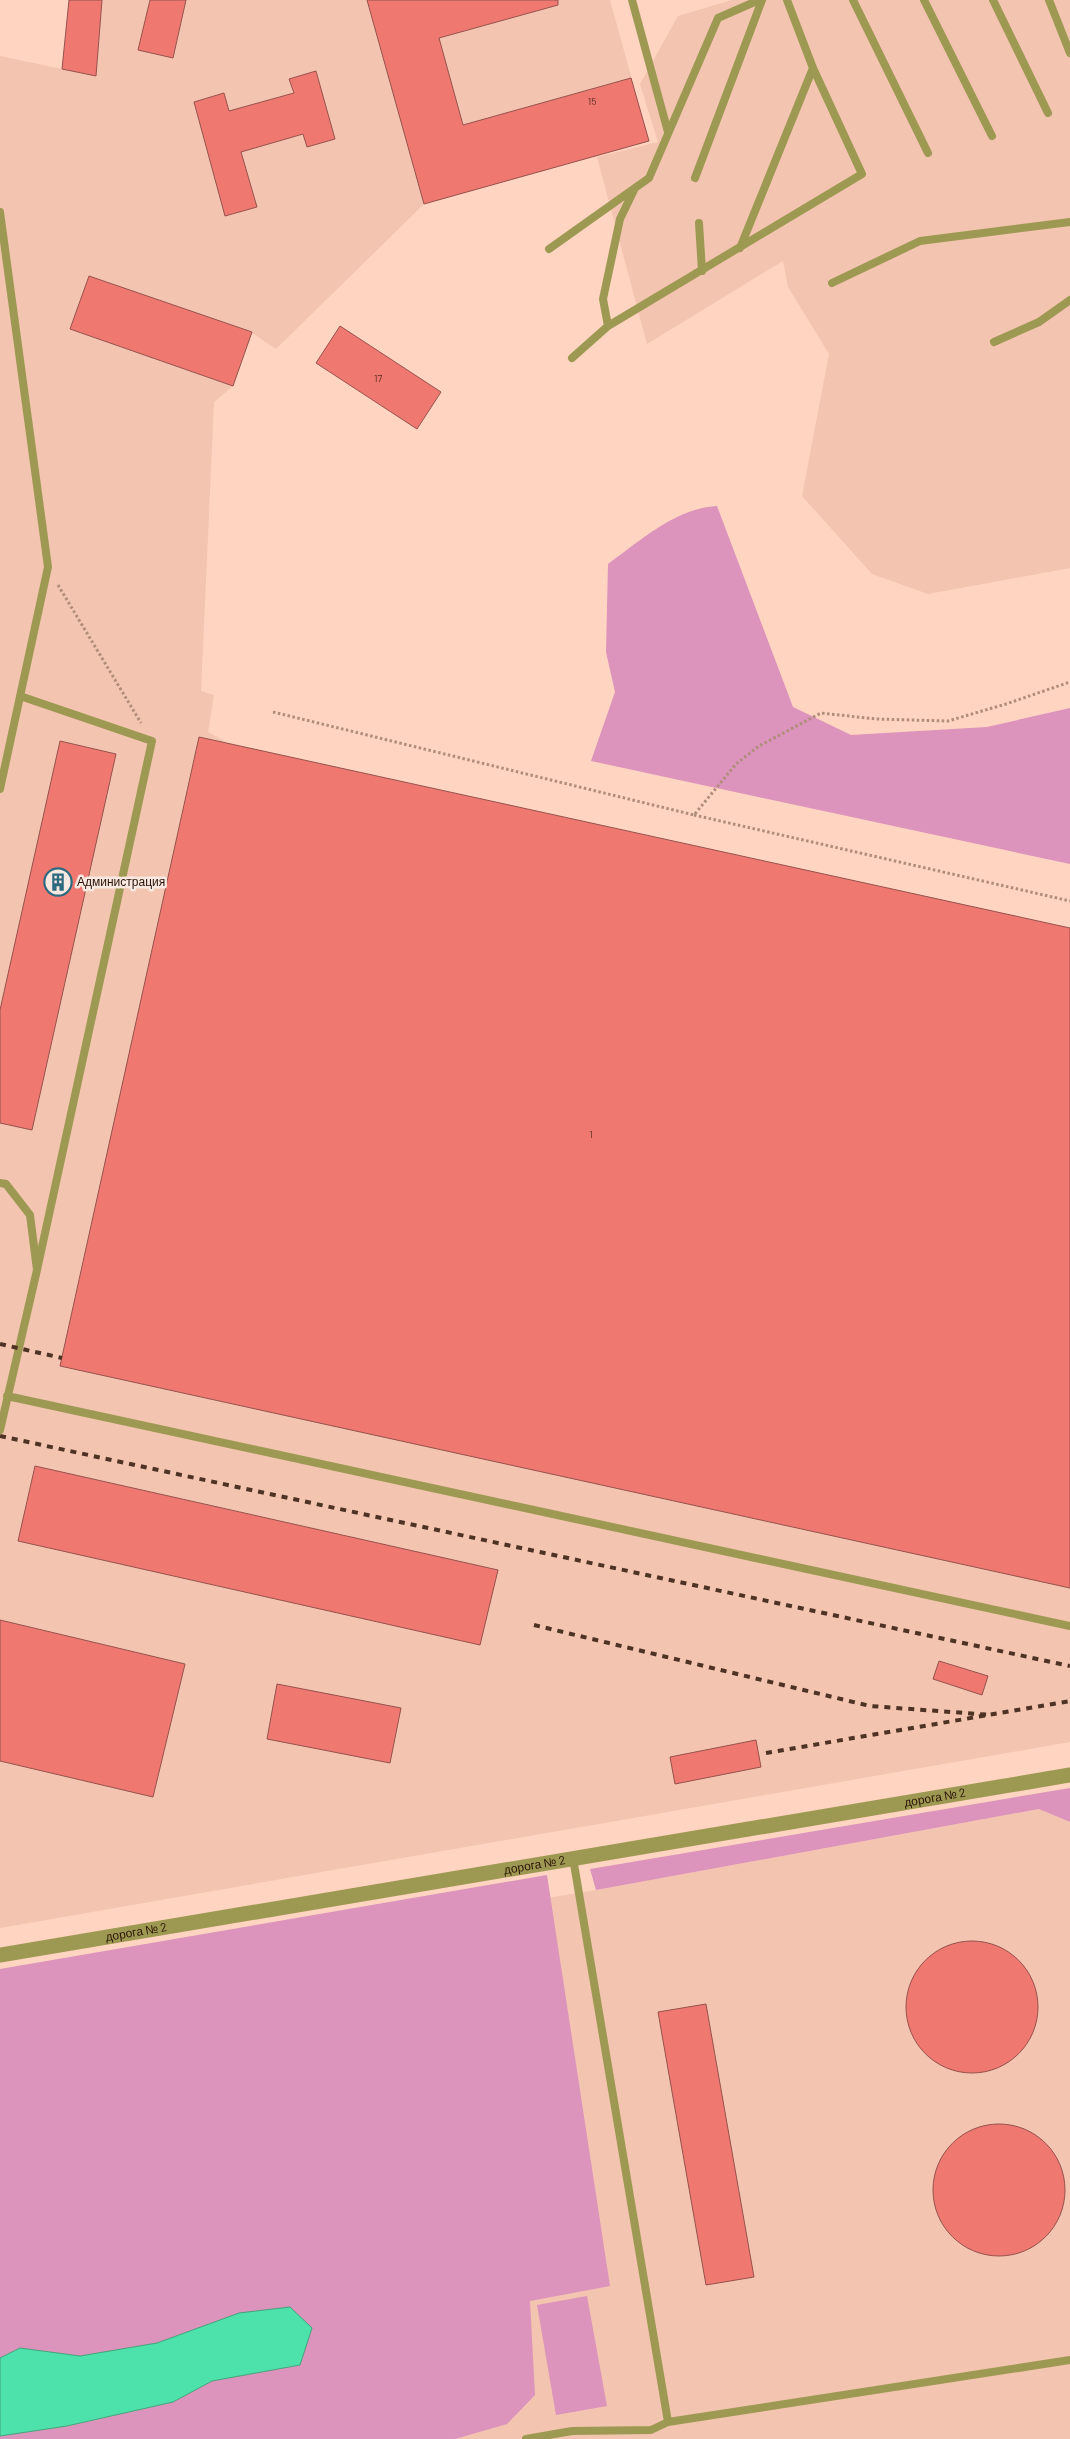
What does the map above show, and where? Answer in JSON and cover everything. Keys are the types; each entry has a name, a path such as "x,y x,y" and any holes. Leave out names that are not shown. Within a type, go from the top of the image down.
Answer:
{"street":[{"name":"дорога № 2","path":"0,1955 1070,1775"}],"lane":[{"path":"632,0 668,132"},
{"path":"548,249 649,178 718,18 761,0"},
{"path":"695,178 761,0"},
{"path":"572,358 608,326 862,174 813,68 788,0"},
{"path":"853,0 928,153"},
{"path":"924,0 992,136"},
{"path":"993,0 1048,113"},
{"path":"1049,0 1070,53"},
{"path":"740,248 813,68"},
{"path":"608,326 603,299 620,219 634,188"},
{"path":"0,212 48,567 0,789"},
{"path":"832,283 920,241 1070,222"},
{"path":"699,223 702,271"},
{"path":"994,342 1039,322 1070,300"},
{"path":"0,1430 37,1270 152,742 20,696"},
{"path":"0,1183 6,1184 30,1215 37,1270"},
{"path":"7,1396 1070,1626"},
{"path":"573,1858 668,2422"},
{"path":"526,2439 572,2431 651,2430 668,2422 1070,2360"}],"path":[{"path":"48,567 152,742"},
{"path":"694,814 736,764 759,746 821,713 876,719 948,721 1070,682"},
{"path":"272,712 694,814 1070,901"}],"shaded area":[{"path":"69,0 610,0 649,141 424,204 276,349 252,333 233,386 214,402 201,691 214,695 208,732 230,744 1070,931 1070,1742 0,1928 0,56 62,69"},
{"path":"732,0 1070,0 1070,568 928,594 872,574 802,496 829,354 788,287 783,261 647,344 597,157 658,142 640,84 678,16"},
{"path":"717,506 793,707 851,735 987,727 1070,708 1070,864 591,761 615,692 606,652 608,564 673,519 702,508"},
{"path":"1070,1788 1070,1822 1039,1809 596,1890 590,1869"},
{"path":"1039,1809 1070,1822 1070,2439 389,2439 354,1930 596,1890"},
{"path":"547,1875 610,2286 530,2301 535,2395 507,2424 455,2439 0,2439 0,2436 68,2426 173,2402 212,2381 300,2365 239,2313 157,2343 80,2356 20,2348 0,2358 0,1969"},
{"path":"587,2296 607,2406 556,2415 537,2305"},
{"path":"290,2307 312,2328 300,2365 212,2381 173,2402 67,2426 0,2436 0,2358 20,2348 80,2356 157,2343 239,2313"}],"building":[{"path":"69,0 102,0 96,76 62,69"},
{"path":"150,0 186,0 173,58 138,50"},
{"path":"367,0 558,0 558,5 439,38 463,125 631,78 649,141 424,204"},
{"path":"316,71 335,139 307,147 303,134 241,152 257,207 225,216 194,102 224,93 229,111 294,93 289,79"},
{"path":"89,276 252,332 233,386 70,329"},
{"path":"340,326 441,392 417,429 316,363"},
{"path":"199,737 1070,928 1070,1588 60,1366"},
{"name":"Администрация","path":"60,741 116,754 32,1130 0,1123 0,1010"},
{"path":"35,1466 498,1570 480,1645 18,1541"},
{"path":"0,1620 185,1664 153,1797 0,1761"},
{"path":"939,1661 988,1676 982,1695 933,1679"},
{"path":"277,1684 401,1708 390,1763 267,1739"},
{"path":"756,1740 761,1767 675,1784 670,1757"},
{"path":"972,1941 985,1942 997,1946 1019,1960 1033,1982 1037,1994 1037,2020 1033,2032 1019,2054 997,2068 985,2072 972,2073 959,2072 947,2068 925,2054 911,2032 907,2020 906,2007 907,1994 911,1982 925,1960 947,1946 959,1942"},
{"path":"706,2004 754,2277 706,2285 658,2012"},
{"path":"999,2124 1012,2125 1024,2129 1046,2143 1060,2165 1064,2177 1064,2203 1060,2215 1046,2237 1024,2251 1012,2255 999,2256 986,2255 974,2251 952,2237 938,2215 934,2203 933,2190 934,2177 938,2165 952,2143 974,2129 986,2125"}],"railway":[{"path":"0,1344 62,1358"},
{"path":"0,1436 1070,1666"},
{"path":"534,1625 870,1706 992,1715"},
{"path":"766,1753 1070,1701"}],"place":[{"name":"Администрация","path":"58,882"}]}
